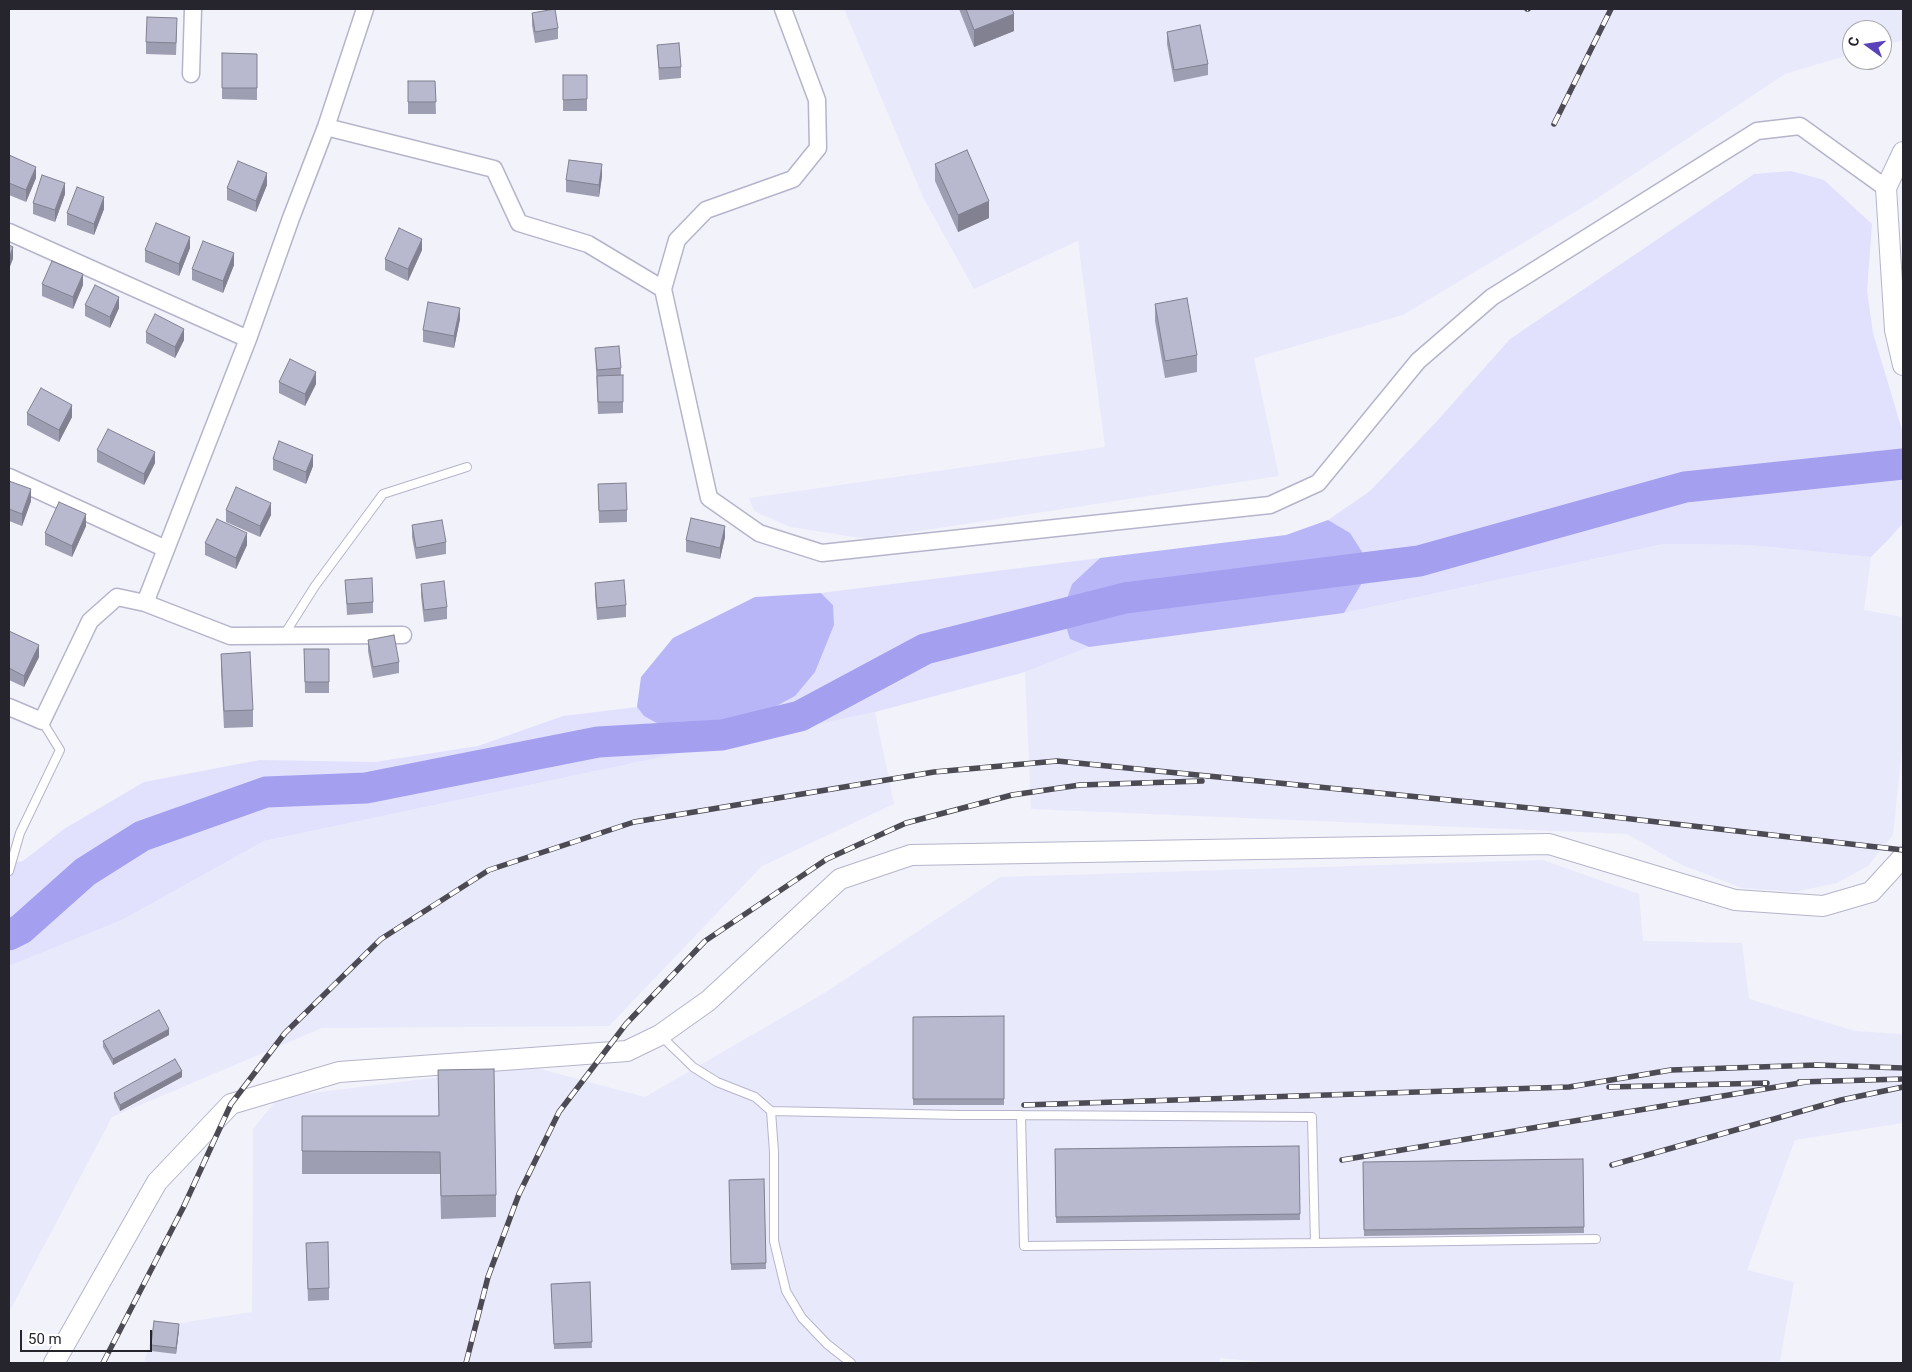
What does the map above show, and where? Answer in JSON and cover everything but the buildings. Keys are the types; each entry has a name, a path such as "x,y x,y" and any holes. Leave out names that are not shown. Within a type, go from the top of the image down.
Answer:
{"street":[{"path":"191,74 193,9"},
{"path":"145,603 248,339 326,127 365,9"},
{"path":"783,9 817,100 818,148 793,179 706,210 677,240 664,289 709,498 759,533 822,553 1270,505 1318,483 1418,361 1492,297 1757,131 1800,126 1886,188"},
{"path":"326,127 494,169 519,223 588,244 664,289"},
{"path":"1903,152 1886,188 1895,330 1903,365"},
{"path":"9,232 248,339"},
{"path":"9,477 166,549"},
{"path":"9,707 42,720 90,621 117,597 145,603 230,636 403,635"},
{"path":"54,1363 157,1182 231,1104 339,1072 627,1051 660,1035 708,1001 840,879 911,855 1549,844 1735,900 1823,906 1871,892 1903,857"}],"lane":[{"path":"283,637 315,586 384,494 467,467"},
{"path":"9,871 20,833 60,750 42,720"},
{"path":"660,1035 693,1067 717,1082 755,1097 771,1112 1021,1116 1312,1117 1316,1243"},
{"path":"771,1112 774,1152 774,1241 786,1291 802,1318 827,1344 851,1363"},
{"path":"1021,1116 1024,1246 1596,1239"}],"shaded area":[{"path":"844,9 1903,9 1903,40 1892,43 1892,20 1842,20 1842,57 1785,74 1590,203 1403,315 1254,358 1279,476 867,539 790,527 754,511 749,498 1105,447 1078,241 974,289 923,197"},
{"path":"1791,171 1824,180 1872,224 1867,291 1873,333 1903,433 1903,523 1871,557 1749,545 1663,544 1344,613 1365,578 1328,520 1370,491 1438,420 1510,339 1754,174"},
{"path":"1328,520 1350,533 1364,555 1365,578 1344,613 1089,647 1070,639 1062,614 1072,584 1100,558 1286,535"},
{"path":"1663,544 1749,545 1871,557 1864,610 1903,617 1903,740 1893,835 1868,866 1837,883 1795,892 1742,888 1682,865 1627,834 1031,809 1025,672 1089,647 1344,613"},
{"path":"1100,558 1072,584 1070,639 1089,647 1025,672 875,712 264,841 122,920 9,966 9,863 23,861 64,829 144,782 260,760 375,762 478,746 563,716 637,707 645,716 833,605 821,593"},
{"path":"821,593 833,605 834,625 815,672 795,696 756,717 698,727 666,728 644,716 637,707 641,677 673,638 755,597"},
{"path":"875,712 894,804 762,866 609,1026 322,1028 112,1117 9,1312 9,966 122,920 264,841"},
{"path":"1543,860 1639,894 1643,941 1742,943 1749,999 1855,1031 1903,1034 1903,1123 1795,1140 1747,1270 1794,1282 1780,1361 1748,1363 1276,1363 1220,1358 1219,1363 144,1363 154,1327 252,1312 253,1129 279,1097 529,1066 645,1097 826,992 1000,877"}],"waterway":[{"path":"9,935 21,929 85,872 142,836 266,792 366,788 598,742 722,735 800,716 925,649 1125,598 1419,561 1685,487 1903,464"}],"railway":[{"path":"1554,124 1611,9"},
{"path":"103,1363 183,1208 231,1104 285,1033 381,939 489,870 634,822 934,772 1057,761 1570,812 1903,850"},
{"path":"466,1363 488,1277 519,1194 559,1112 626,1024 705,941 827,859 906,823 1012,795 1080,785 1202,781"},
{"path":"1024,1105 1569,1087 1671,1070 1817,1065 1903,1068"},
{"path":"1799,1082 1903,1079"},
{"path":"1342,1160 1806,1082"},
{"path":"1609,1087 1767,1083"},
{"path":"1612,1165 1841,1100 1903,1087"}]}
